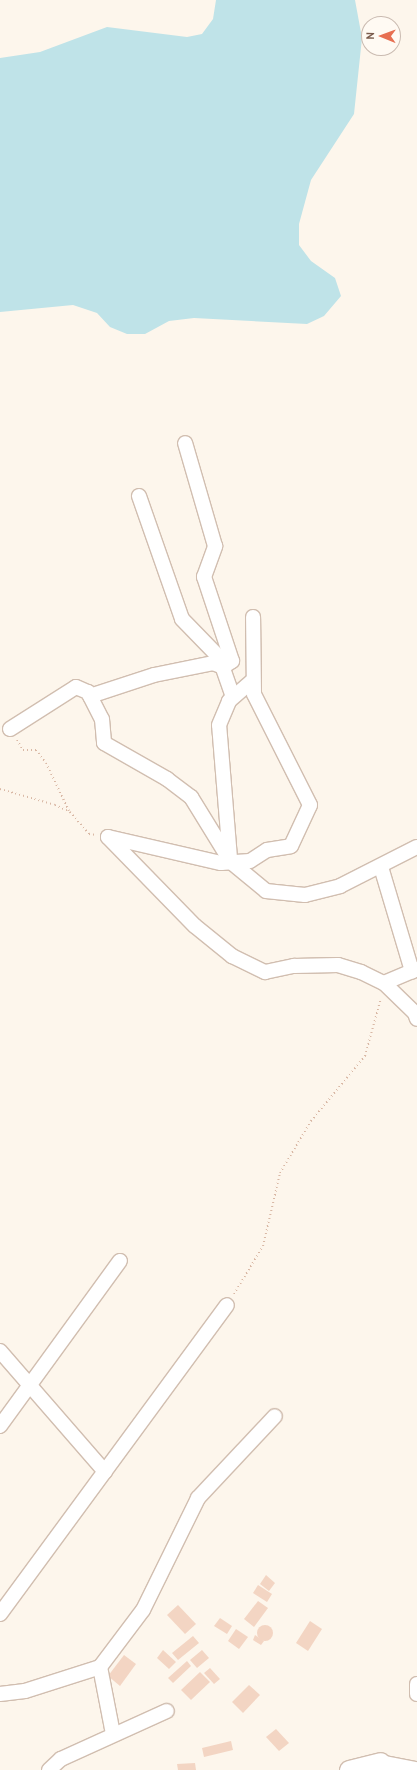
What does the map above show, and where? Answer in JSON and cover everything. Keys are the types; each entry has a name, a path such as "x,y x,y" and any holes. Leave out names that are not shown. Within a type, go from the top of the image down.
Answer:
{"street":[{"path":"185,443 215,546 204,577 232,661 223,667"},
{"path":"139,496 182,619 219,657 234,697"},
{"path":"108,837 231,862 250,862 267,850 291,846 310,805 254,694 253,617"},
{"path":"90,696 181,669 213,663 223,667"},
{"path":"231,862 220,725 234,697 253,680"},
{"path":"10,729 76,687 90,696 102,719 104,743 167,778 191,797 231,862 266,891 305,895 340,886 381,867 417,847"},
{"path":"108,837 195,926 232,956 265,972 294,966 338,965 384,983 415,1013 417,1019"},
{"path":"381,867 414,970 384,983"},
{"path":"0,1426 120,1261"},
{"path":"0,1614 227,1305"},
{"path":"0,1351 105,1472"},
{"path":"0,1694 25,1691 100,1667 143,1610 198,1498 274,1416"},
{"path":"100,1667 113,1734"},
{"path":"417,1684 417,1694"},
{"path":"49,1770 61,1759 113,1734 167,1711"},
{"path":"349,1770 380,1762 417,1770"}],"path":[{"path":"10,729 23,750 36,750 46,764 70,812 89,834 108,837"},
{"path":"0,789 26,794 70,812"},
{"path":"227,1305 263,1246 280,1173 311,1121 365,1056 384,983"}],"water":[{"path":"216,0 355,0 361,33 361,48 354,114 311,180 299,224 299,245 311,261 335,278 341,296 324,316 307,324 194,318 169,321 145,334 127,334 110,327 97,313 73,305 0,312 0,58 40,52 107,27 187,37 202,34 213,19"}],"building":[{"path":"266,1575 275,1583 269,1591 260,1584"},
{"path":"258,1585 272,1594 267,1602 253,1593"},
{"path":"258,1601 268,1608 254,1627 244,1619"},
{"path":"178,1605 196,1624 185,1634 167,1615"},
{"path":"220,1618 232,1626 227,1634 214,1626"},
{"path":"310,1621 322,1629 308,1651 296,1643"},
{"path":"265,1625 272,1630 273,1633 268,1640 265,1641 258,1636 257,1633 262,1626"},
{"path":"236,1629 248,1637 239,1649 228,1641"},
{"path":"255,1635 264,1641 261,1645 253,1640"},
{"path":"193,1636 199,1643 178,1660 172,1653"},
{"path":"163,1650 176,1662 169,1669 157,1658"},
{"path":"202,1650 209,1658 197,1668 190,1660"},
{"path":"124,1655 136,1664 120,1686 108,1676"},
{"path":"187,1661 191,1666 173,1683 168,1678"},
{"path":"210,1668 220,1679 214,1684 204,1673"},
{"path":"200,1672 210,1682 191,1700 181,1690"},
{"path":"249,1685 260,1695 243,1713 232,1702"},
{"path":"276,1729 289,1743 279,1751 266,1737"},
{"path":"231,1741 233,1750 204,1757 202,1748"},
{"path":"195,1763 196,1770 178,1770 177,1764"}]}
